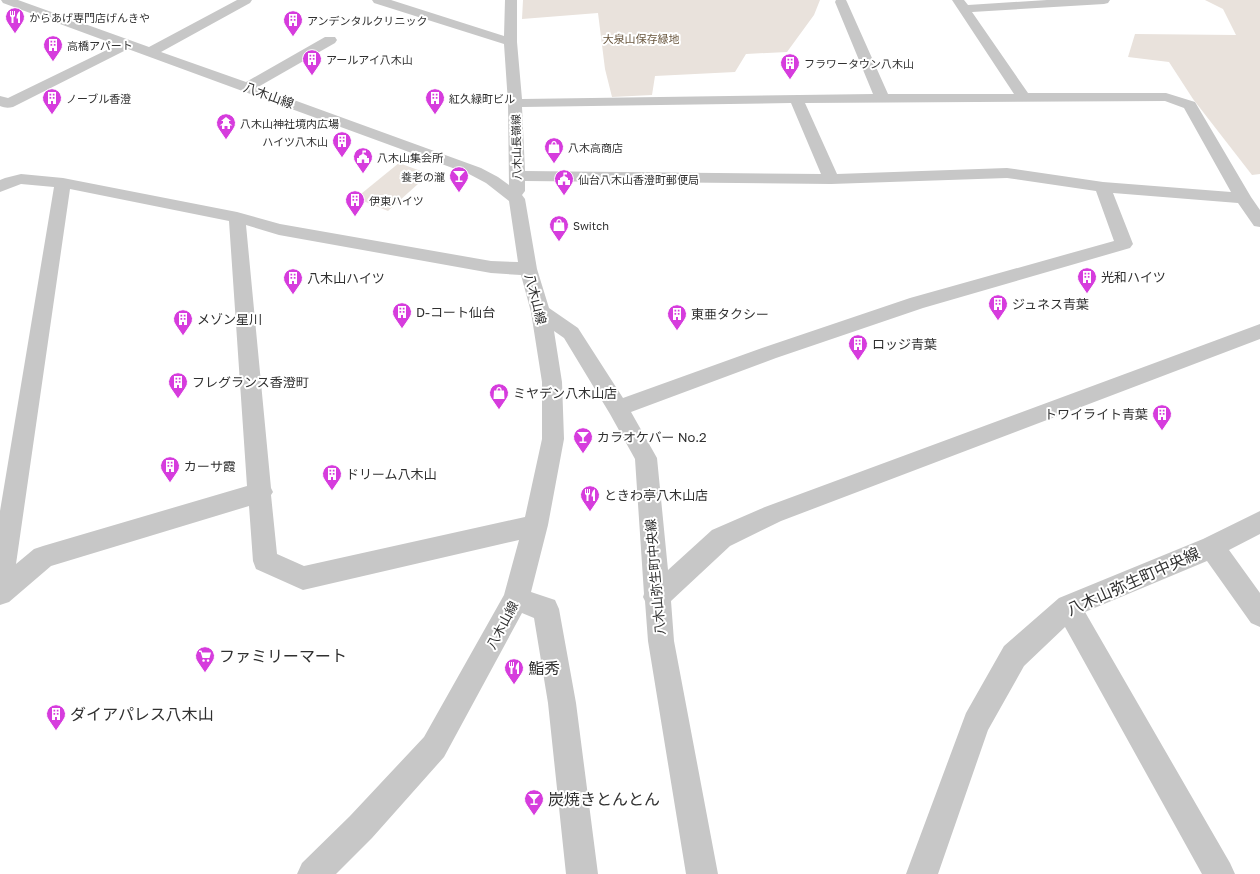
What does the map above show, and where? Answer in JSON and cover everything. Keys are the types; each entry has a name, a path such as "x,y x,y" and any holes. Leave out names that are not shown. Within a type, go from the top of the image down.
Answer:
{"street":[{"name":"八木山線","path":"7,0 475,171 492,180 517,199 528,269 541,312 552,382 553,439 536,525 516,599 434,747 360,827 313,874"},
{"path":"151,52 246,0"},
{"path":"378,0 510,42"},
{"name":"八木山長嶺線","path":"511,0 510,42 514,103 517,199"},
{"path":"961,5 1104,0"},
{"path":"841,2 882,98"},
{"path":"961,5 1023,96"},
{"path":"248,87 330,40"},
{"path":"0,100 8,104 128,44"},
{"path":"514,103 1023,96 1166,96 1190,105 1243,198 1260,222"},
{"path":"796,99 831,179"},
{"path":"516,176 831,179 1007,173 1103,187 1243,198"},
{"path":"4,183 21,179 63,183 237,217 279,229 491,267 528,269"},
{"path":"0,587 63,183"},
{"path":"618,408 769,353 917,303 1124,244 1103,187"},
{"path":"237,217 261,492 265,561 303,578 536,525"},
{"name":"八木山弥生町中央線","path":"541,312 571,333 618,408 646,458 656,597 661,641 702,874"},
{"path":"656,597 721,538 773,514 1260,331"},
{"path":"0,593 43,557 261,492"},
{"name":"八木山弥生町中央線","path":"922,874 976,723 1014,656 1068,607 1212,547 1260,522"},
{"path":"1212,547 1260,614"},
{"path":"516,599 546,609 562,703 582,874"},
{"path":"1068,607 1219,874"}],"green space":[{"name":"大泉山保存緑地","path":"523,0 820,0 814,15 787,52 746,54 735,72 655,76 652,95 612,97 605,69 598,13 522,19"},
{"path":"1205,0 1260,0 1260,174 1252,175 1193,99 1169,62 1128,57 1135,34 1236,35 1223,9"},
{"path":"399,163 429,174 388,211 356,198"}],"place":[{"name":"からあげ専門店げんきや","path":"15,34"},
{"name":"アンデンタルクリニック","path":"293,37"},
{"name":"高橋アパート","path":"53,62"},
{"name":"アールアイ八木山","path":"312,76"},
{"name":"フラワータウン八木山","path":"790,80"},
{"name":"ノーブル香澄","path":"52,115"},
{"name":"紅久緑町ビル","path":"435,115"},
{"name":"八木山神社境内広場","path":"226,140"},
{"name":"ハイツ八木山","path":"342,158"},
{"name":"八木高商店","path":"554,164"},
{"name":"八木山集会所","path":"363,174"},
{"name":"養老の瀧","path":"459,193"},
{"name":"仙台八木山香澄町郵便局","path":"564,196"},
{"name":"伊東ハイツ","path":"355,217"},
{"name":"Switch","path":"559,242"},
{"name":"光和ハイツ","path":"1087,294"},
{"name":"八木山ハイツ","path":"293,295"},
{"name":"ジュネス青葉","path":"998,321"},
{"name":"D-コート仙台","path":"402,329"},
{"name":"東亜タクシー","path":"677,331"},
{"name":"メゾン星川","path":"183,336"},
{"name":"ロッジ青葉","path":"858,361"},
{"name":"フレグランス香澄町","path":"178,399"},
{"name":"ミヤデン八木山店","path":"499,410"},
{"name":"トワイライト青葉","path":"1162,431"},
{"name":"カラオケバー No.2","path":"583,454"},
{"name":"カーサ霞","path":"170,483"},
{"name":"ドリーム八木山","path":"332,491"},
{"name":"ときわ亭八木山店","path":"590,512"},
{"name":"ファミリーマート","path":"205,673"},
{"name":"鮨秀","path":"514,685"},
{"name":"ダイアパレス八木山","path":"56,731"},
{"name":"炭焼きとんとん","path":"534,816"}]}
